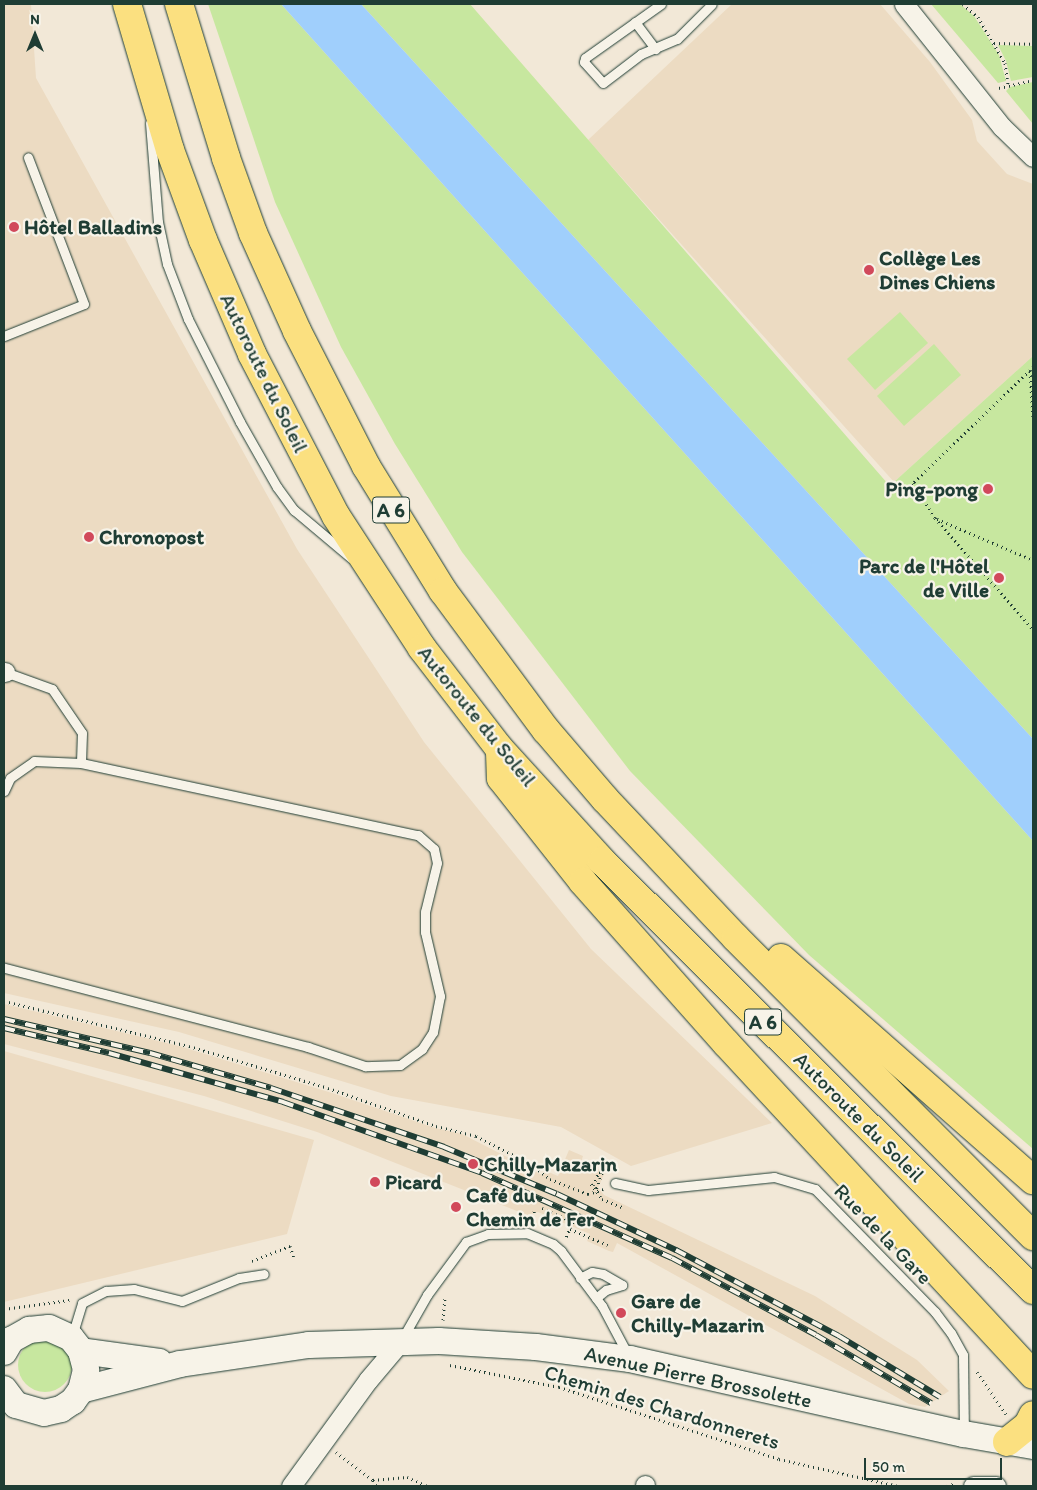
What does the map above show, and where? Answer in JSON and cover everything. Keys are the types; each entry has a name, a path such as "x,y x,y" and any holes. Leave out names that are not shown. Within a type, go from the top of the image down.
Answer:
{"highway":[{"name":"Autoroute du Soleil","path":"127,4 148,78 203,240 252,354 303,456 375,579 422,648 500,748 602,861 1033,1290"},
{"name":"Autoroute du Soleil","path":"179,4 195,66 253,232 331,401 399,524 498,668 546,730 605,798 736,938 1033,1236"},
{"path":"500,748 502,778 583,882 726,1043 1030,1375"},
{"path":"736,938 767,945 1033,1180"}],"main road":[{"name":"Avenue Pierre Brossolette","path":"6,1343 28,1330 49,1328 76,1345 123,1359 180,1364"},
{"name":"Avenue Pierre Brossolette","path":"4,1389 14,1414 44,1414 61,1409 81,1390 180,1364 309,1345 400,1341 536,1347 630,1359 964,1434 1025,1432"},
{"path":"76,1345 86,1370 81,1390"}],"street":[{"path":"904,4 1002,127 1033,157"},
{"path":"291,1486 400,1341"},
{"path":"973,1486 996,1486"}],"lane":[{"path":"661,4 584,62 603,83 607,83 641,54 677,39 712,4"},
{"path":"635,22 655,49"},
{"path":"148,78 158,222 167,264 188,319 263,465 294,510 375,579"},
{"path":"4,336 84,304 28,157"},
{"path":"4,672 52,689 82,733 82,763"},
{"path":"4,791 10,778 34,760 82,763 418,835 434,849 437,864 425,912 425,932 440,996 433,1032 422,1049 400,1065 366,1066 308,1047 4,968"},
{"name":"Rue de la Gare","path":"615,1183 648,1190 774,1177 815,1189 935,1312 963,1355"},
{"path":"400,1341 446,1266 466,1242 488,1234 527,1233 553,1244 596,1298 630,1359"},
{"path":"580,1278 592,1272 603,1274 622,1284 606,1290 596,1298"},
{"path":"76,1345 82,1303 106,1291 134,1289 182,1301 239,1278 264,1274"},
{"path":"963,1355 964,1434"}],"path":[{"path":"963,4 978,17 1005,63 1008,85"},
{"path":"993,43 1033,44"},
{"path":"999,88 1033,80"},
{"path":"1033,367 913,483 935,518 1033,629"},
{"path":"1030,370 1033,375"},
{"path":"1030,370 1033,419"},
{"path":"935,518 1033,560"},
{"path":"4,1001 189,1046 328,1088 436,1126 476,1136 531,1164 550,1179 588,1194 600,1191"},
{"path":"595,1192 602,1173 599,1172 592,1185 595,1192 624,1208"},
{"path":"532,1222 535,1208"},
{"path":"542,1208 573,1222 564,1240"},
{"path":"570,1229 608,1245"},
{"path":"442,1327 445,1296"},
{"path":"963,1355 1008,1417 1025,1432"},
{"name":"Chemin des Chardonnerets","path":"447,1364 559,1387 779,1459 898,1486"},
{"path":"323,1443 373,1480 376,1486"},
{"path":"373,1480 407,1477 427,1486"}],"shaded area":[{"path":"4,4 31,4 36,78 297,549 424,742 591,949 772,1123 631,1166 561,1127 391,1096 179,1032 4,993"},
{"name":"Collège Les Dines Chiens","path":"732,4 880,4 930,62 972,120 977,141 1007,174 1033,184 1033,356 894,482 588,140"},
{"path":"4,1004 179,1046 332,1093 435,1128 462,1134 542,1175 546,1171 558,1176 569,1150 583,1156 581,1162 605,1172 598,1188 604,1195 815,1296 917,1360 949,1391 925,1407 909,1404 617,1243 613,1252 609,1251 587,1241 590,1234 538,1212 527,1215 317,1132 204,1096 4,1044"},
{"path":"4,1051 314,1140 287,1234 4,1302"}],"green space":[{"path":"208,4 281,4 1033,841 1033,1149 809,955 630,771 462,552 395,444 341,347 275,202"},
{"path":"361,4 470,4 895,492 894,482 1033,356 1033,739"},
{"path":"931,4 960,4 974,16 999,55 1006,81 998,83"},
{"path":"998,45 1033,46 1033,77 1011,81 1006,61"},
{"path":"1033,82 1033,124 1006,91 1010,87"},
{"path":"900,312 928,343 875,390 847,359"},
{"path":"934,344 961,375 904,426 877,396"},
{"path":"40,1338 50,1338 60,1342 68,1350 72,1365 68,1380 60,1388 50,1392 40,1392 30,1388 22,1380 18,1370 18,1360 22,1350 30,1342"}],"water":[{"path":"281,4 361,4 1033,739 1033,841"}],"railway":[{"path":"4,1019 150,1053 271,1088 444,1147 557,1194 676,1250 839,1336 940,1397"},
{"path":"4,1028 109,1053 283,1102 482,1173 672,1258 816,1335 931,1403"}],"place":[{"name":"Hôtel Balladins","path":"14,227"},
{"name":"Collège Les Dines Chiens","path":"869,270"},
{"name":"Ping-pong","path":"988,489"},
{"name":"Chronopost","path":"89,537"},
{"name":"Parc de l'Hôtel de Ville","path":"999,578"},
{"name":"Chilly-Mazarin","path":"473,1164"},
{"name":"Picard","path":"375,1182"},
{"name":"Café du Chemin de Fer","path":"456,1207"},
{"name":"Gare de Chilly-Mazarin","path":"621,1313"}]}
